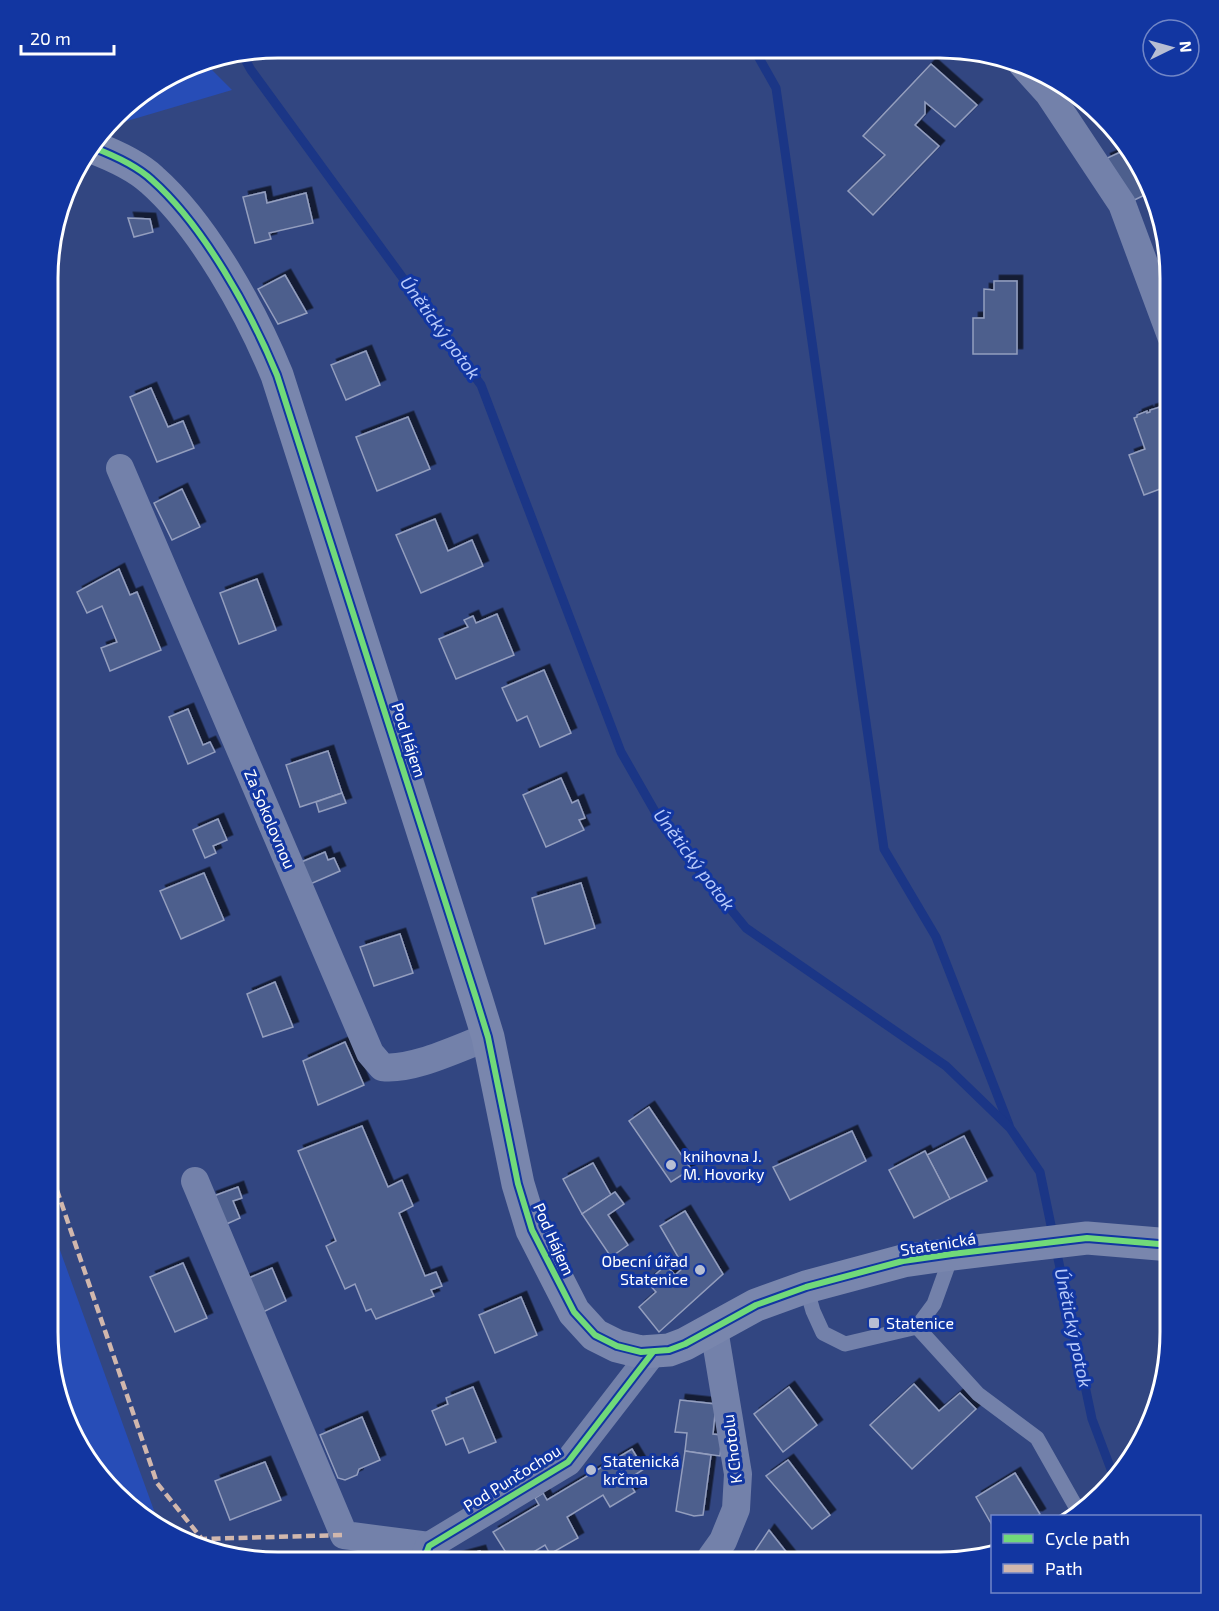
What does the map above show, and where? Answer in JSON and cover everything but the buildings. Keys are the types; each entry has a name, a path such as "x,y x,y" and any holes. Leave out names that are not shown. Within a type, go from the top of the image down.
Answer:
{"street":[{"path":"1037,81 1049,94 1122,204 1160,306"},
{"name":"Pod Hájem","path":"100,151 144,173 169,196 220,266 244,306 267,352 285,396 488,1037 526,1214 532,1230 574,1312 594,1335 629,1350 653,1352"},
{"name":"Za Sokolovnou","path":"120,468 370,1053 382,1067 392,1068 412,1064 488,1037"},
{"name":"Pod Punčochou","path":"195,1181 344,1535 417,1552"},
{"name":"Statenická","path":"653,1352 669,1350 685,1344 756,1305 806,1287 903,1261 1087,1238 1160,1244"},
{"name":"K Chotolu","path":"714,1329 738,1474 736,1509 723,1541 715,1552"},
{"name":"Pod Punčochou","path":"429,1552 568,1462 653,1352"}],"lane":[{"path":"806,1287 823,1333 845,1344 918,1328 933,1304 952,1254"},
{"path":"918,1328 978,1394 1037,1438 1075,1506"}],"shaded area":[{"path":"211,69 232,90 124,122 156,96 181,81 208,70"},
{"path":"58,1245 156,1515 123,1488 104,1466 81,1430 70,1403 60,1361"}],"waterway":[{"path":"759,58 776,88 884,849 936,937 1009,1125"},
{"name":"Únětický potok","path":"246,61 481,385 621,752 665,829 746,928 946,1066 1010,1128 1040,1172 1053,1235"},
{"name":"Únětický potok","path":"1056,1249 1092,1419 1111,1470"}],"marked path":[{"path":"58,1193 157,1483 202,1539"},
{"path":"203,1539 344,1535"}],"cycle path":[{"path":"100,150 146,175 190,221 208,245 240,298 277,375 488,1037 518,1184 532,1230 574,1312 595,1335 617,1346 641,1352 669,1350 685,1344 756,1305 806,1287 903,1261 1087,1238 1160,1244"},
{"path":"427,1552 429,1546 568,1462 653,1352"}],"place":[{"name":"knihovna J. M. Hovorky","path":"671,1165"},
{"name":"Obecní úřad Statenice","path":"700,1270"},
{"name":"Statenice","path":"874,1323"},
{"name":"Statenická krčma","path":"591,1470"}]}
